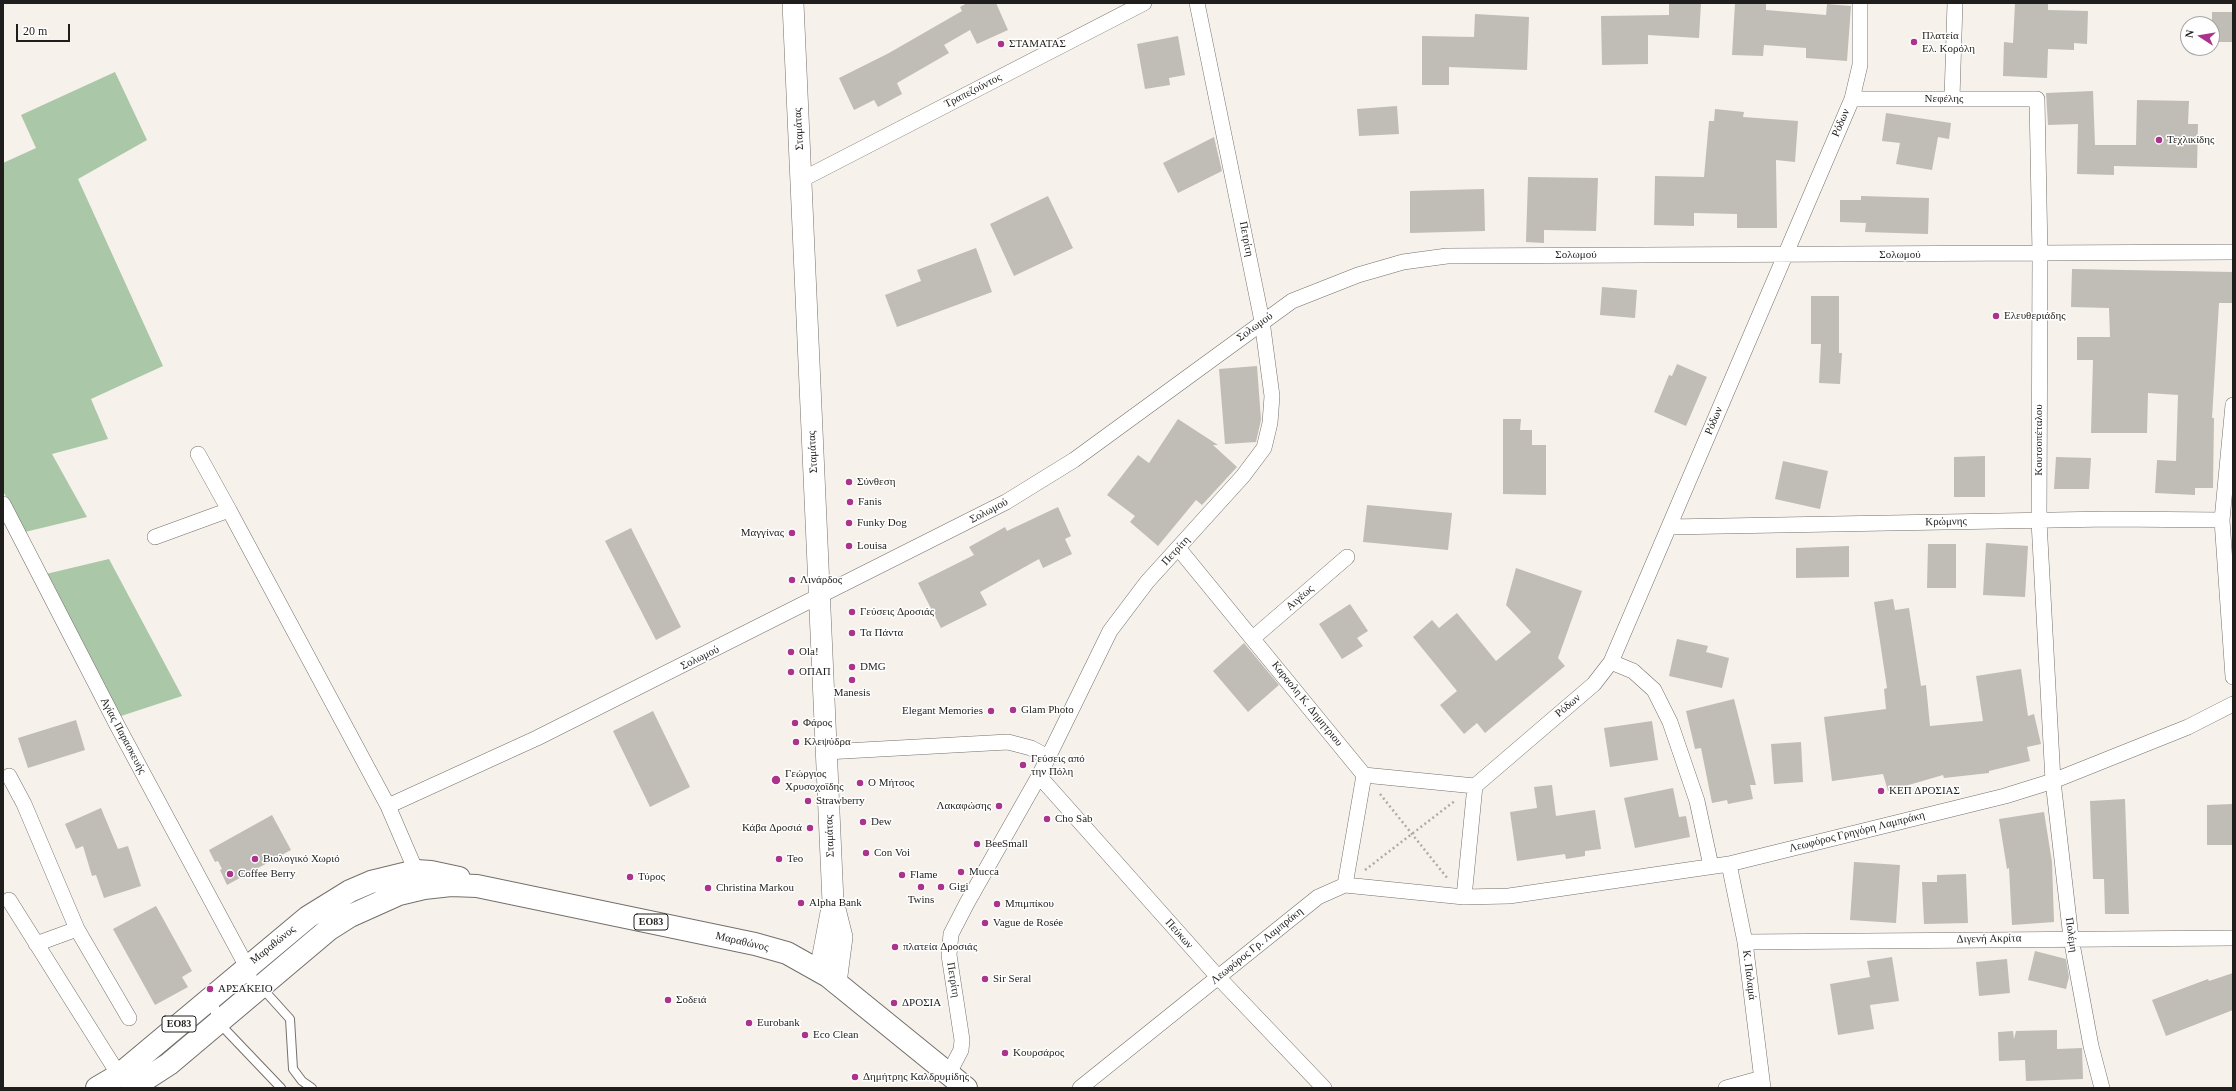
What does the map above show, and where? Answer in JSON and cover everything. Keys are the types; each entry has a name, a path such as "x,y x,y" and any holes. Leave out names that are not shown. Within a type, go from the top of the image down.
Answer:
{"main road":[{"name":"Μαραθώνος","path":"97,1088 125,1082 169,1064 328,930 350,916 420,880"},
{"name":"Μαραθώνος","path":"125,1082 221,989 308,917 350,891 371,882 420,880 477,886 755,944 787,953 828,977 966,1088"}],"street":[{"name":"Σταμάτας","path":"793,3 833,902 828,977"},
{"name":"Τραπεζούντος","path":"801,180 1144,3"},
{"name":"Πετρίτη","path":"949,1073 961,1050 962,1040 949,955 951,934 1039,776 1110,632 1147,582 1179,549 1243,476 1264,448 1270,423 1272,396 1262,321 1196,3"},
{"name":"Ρόδων","path":"1475,786 1594,684 1611,662 1852,99 1860,65 1860,3"},
{"path":"1952,98 1955,3"},
{"name":"Νεφέλης","path":"1852,99 2037,99"},
{"name":"Κουτσοπέταλου","path":"2037,99 2040,254 2039,521 2053,781"},
{"name":"Σολωμού","path":"388,806 537,738 728,644 819,595 1006,502 1074,460 1262,321 1292,301 1358,275 1403,262 1440,257 2233,252"},
{"path":"2233,405 2222,520 2233,677"},
{"path":"198,454 388,806 420,880"},
{"name":"Αγίας Παρασκευής","path":"3,504 117,725 247,967 248,976 261,987"},
{"path":"155,537 229,510"},
{"name":"Κρώμνης","path":"1669,527 2109,519 2222,520"},
{"name":"Καραολη Κ. Δημητριου","path":"1179,549 1364,775"},
{"name":"Αιγέως","path":"1253,638 1347,557"},
{"path":"1611,662 1633,671 1654,690 1670,722 1697,801 1711,866"},
{"name":"Λεωφόρος Γρηγόρη Λαμπράκη","path":"1464,898 1509,896 1729,864 2005,796 2053,781 2188,727 2233,704"},
{"path":"826,752 1008,742 1031,748 1048,757"},
{"path":"1364,775 1475,786 1464,898 1345,885 1364,775"},
{"path":"9,776 24,804 77,929 129,1018"},
{"name":"Πεύκων","path":"1039,776 1218,977 1324,1088"},
{"name":"Πολέμη","path":"2053,781 2071,938 2091,1046 2102,1088"},
{"name":"Κ. Παλαμά","path":"1729,864 1745,942 1762,1083"},
{"name":"Λεωφόρος Γρ. Λαμπράκη","path":"1080,1088 1318,897 1345,885"},
{"path":"9,900 125,1082"},
{"path":"36,944 77,929"},
{"name":"Διγενή Ακρίτα","path":"1745,942 2071,938 2233,938"},
{"path":"227,1016 244,992 247,967"},
{"path":"1726,1088 1762,1083"}],"lane":[{"path":"261,987 290,1019 293,1069 302,1081 312,1088"},
{"path":"221,989 215,996 213,1005 214,1015 227,1016 281,1088"}],"path":[{"path":"1364,775 1464,898"},
{"path":"1345,885 1475,786"}],"green space":[{"path":"115,72 147,140 78,179 163,366 91,399 108,439 52,454 87,517 25,532 3,491 3,163 36,148 21,115"},
{"path":"109,559 182,696 118,717 46,574"}],"building":[{"path":"967,3 996,3 1008,30 977,44 970,30 944,45 949,53 897,83 902,94 878,107 874,100 854,110 839,78 889,53 962,11 960,7"},
{"path":"1669,3 1701,3 1699,38 1648,35 1648,64 1602,65 1601,16 1669,15"},
{"path":"1735,3 1766,3 1766,10 1826,15 1827,4 1851,6 1847,61 1806,58 1806,48 1764,45 1763,56 1732,55"},
{"path":"2015,3 2048,3 2048,10 2088,11 2087,44 2074,43 2074,50 2048,49 2047,78 2003,76 2004,42 2013,43"},
{"path":"2212,12 2233,12 2233,42 2220,42 2220,16 2212,16"},
{"path":"1475,14 1529,17 1527,70 1449,67 1449,85 1422,85 1422,36 1474,37"},
{"path":"1178,36 1185,75 1169,78 1170,85 1145,89 1137,44"},
{"path":"2093,91 2095,145 2136,145 2137,100 2189,101 2188,124 2198,124 2197,168 2114,166 2114,175 2077,174 2078,124 2048,125 2046,93"},
{"path":"1397,106 1399,134 1359,136 1357,109"},
{"path":"1715,109 1744,112 1743,117 1798,121 1795,162 1776,160 1777,228 1737,228 1737,214 1694,213 1694,226 1654,225 1655,176 1704,177 1709,121 1714,121"},
{"path":"1886,113 1951,123 1949,139 1938,137 1932,170 1896,164 1900,143 1882,141"},
{"path":"1214,137 1222,171 1178,193 1163,163"},
{"path":"1528,177 1598,178 1596,231 1544,230 1544,243 1526,242"},
{"path":"1484,189 1485,231 1410,233 1410,191"},
{"path":"1048,196 1073,248 1014,276 990,224"},
{"path":"1861,196 1929,198 1928,234 1865,232 1866,223 1840,222 1840,200 1861,200"},
{"path":"976,248 992,292 897,327 885,295 921,281 917,270"},
{"path":"2072,269 2233,272 2233,303 2219,303 2212,418 2214,418 2213,488 2195,488 2195,495 2155,493 2157,460 2176,461 2178,395 2148,393 2147,433 2091,433 2093,360 2077,360 2077,337 2110,337 2109,308 2071,307"},
{"path":"1602,287 1637,290 1635,318 1600,315"},
{"path":"1811,296 1839,296 1839,353 1842,353 1840,384 1819,383 1821,344 1811,344"},
{"path":"1677,364 1707,377 1686,426 1654,412 1669,375 1672,376"},
{"path":"1257,366 1261,420 1256,442 1225,444 1219,369"},
{"path":"1178,419 1218,445 1213,445 1237,467 1202,505 1196,500 1158,546 1130,522 1135,516 1107,495 1138,455 1149,463"},
{"path":"1503,419 1521,419 1520,430 1532,430 1532,445 1546,445 1546,495 1503,494"},
{"path":"1985,456 1985,497 1954,497 1954,457"},
{"path":"2056,457 2091,458 2089,489 2054,489"},
{"path":"1783,461 1828,471 1820,509 1775,499"},
{"path":"1367,505 1452,513 1448,550 1363,542"},
{"path":"1058,507 1071,536 1065,539 1072,554 1043,568 1039,559 980,592 987,605 941,628 918,583 974,555 969,547 1005,527 1007,531"},
{"path":"631,528 681,627 656,640 605,541"},
{"path":"1986,543 2028,546 2025,597 1983,595"},
{"path":"1928,544 1956,544 1956,588 1927,588"},
{"path":"1849,546 1849,577 1796,578 1796,548"},
{"path":"1516,568 1582,591 1558,658 1565,666 1485,733 1477,723 1464,734 1440,705 1457,691 1413,637 1432,620 1439,628 1457,613 1496,661 1531,632 1506,605"},
{"path":"1893,599 1895,610 1909,608 1921,686 1926,685 1930,726 1983,721 1976,676 2021,669 2028,716 2034,714 2041,744 2027,747 2030,761 1989,771 1989,773 1944,778 1943,775 1888,791 1883,774 1832,781 1824,717 1886,709 1884,689 1887,688 1874,602"},
{"path":"1350,604 1368,631 1357,638 1363,646 1342,659 1319,624"},
{"path":"1677,639 1708,646 1706,652 1729,658 1722,688 1669,676"},
{"path":"1244,643 1279,685 1248,712 1213,671"},
{"path":"1734,699 1756,785 1750,785 1753,799 1728,804 1727,800 1712,803 1701,748 1695,749 1686,711"},
{"path":"653,711 690,787 650,807 613,731"},
{"path":"76,720 85,750 28,768 18,738"},
{"path":"1652,721 1658,760 1610,767 1604,728"},
{"path":"1801,742 1803,782 1774,784 1771,744"},
{"path":"1552,785 1556,816 1595,810 1601,849 1585,851 1585,856 1566,859 1565,854 1517,861 1510,812 1537,808 1534,787"},
{"path":"1673,788 1679,817 1686,816 1690,837 1635,848 1624,798"},
{"path":"2125,799 2129,914 2105,914 2104,879 2093,879 2090,801"},
{"path":"2233,804 2233,845 2207,845 2207,805"},
{"path":"101,808 118,849 128,846 141,886 104,898 96,875 92,876 83,846 76,849 65,824"},
{"path":"2044,812 2052,862 2054,922 2012,925 2009,868 2007,869 1999,819"},
{"path":"272,815 291,850 227,885 220,870 222,869 218,861 215,862 209,850"},
{"path":"1854,862 1900,865 1896,923 1850,920"},
{"path":"1966,874 1968,923 1924,924 1922,882 1937,882 1937,875"},
{"path":"156,906 192,971 182,977 188,987 155,1005 113,929"},
{"path":"2035,951 2066,959 2069,977 2066,989 2028,980"},
{"path":"1892,957 1899,1001 1870,1005 1874,1029 1838,1035 1830,984 1870,977 1867,961"},
{"path":"2007,959 2010,993 1979,996 1976,962"},
{"path":"2233,973 2233,1010 2166,1036 2152,1000 2208,979 2209,981"},
{"path":"2057,1030 2057,1049 2082,1048 2083,1079 2026,1081 2025,1060 1999,1061 1998,1032 2013,1031 2014,1039 2016,1031"}],"place":[{"name":"Πλατεία Ελ. Κορόλη","path":"1914,42"},
{"name":"ΣΤΑΜΑΤΑΣ","path":"1001,44"},
{"name":"Τεχλικίδης","path":"2159,140"},
{"name":"Ελευθεριάδης","path":"1996,316"},
{"name":"Σύνθεση","path":"849,482"},
{"name":"Fanis","path":"850,502"},
{"name":"Funky Dog","path":"849,523"},
{"name":"Μαγγίνας","path":"792,533"},
{"name":"Louisa","path":"849,546"},
{"name":"Λινάρδος","path":"792,580"},
{"name":"Γεύσεις Δροσιάς","path":"852,612"},
{"name":"Τα Πάντα","path":"852,633"},
{"name":"Ola!","path":"791,652"},
{"name":"DMG","path":"852,667"},
{"name":"ΟΠΑΠ","path":"791,672"},
{"name":"Manesis","path":"852,680"},
{"name":"Glam Photo","path":"1013,710"},
{"name":"Elegant Memories","path":"991,711"},
{"name":"Φάρος","path":"795,723"},
{"name":"Κλεψύδρα","path":"796,742"},
{"name":"Γεύσεις από την Πόλη","path":"1023,765"},
{"name":"Γεώργιος Χρυσοχοϊδης","path":"776,780"},
{"name":"Ο Μήτσος","path":"860,783"},
{"name":"ΚΕΠ ΔΡΟΣΙΑΣ","path":"1881,791"},
{"name":"Strawberry","path":"808,801"},
{"name":"Λακαφώσης","path":"999,806"},
{"name":"Cho Sab","path":"1047,819"},
{"name":"Dew","path":"863,822"},
{"name":"Κάβα Δροσιά","path":"810,828"},
{"name":"BeeSmall","path":"977,844"},
{"name":"Con Voi","path":"866,853"},
{"name":"Βιολογικό Χωριό","path":"255,859"},
{"name":"Teo","path":"779,859"},
{"name":"Mucca","path":"961,872"},
{"name":"Coffee Berry","path":"230,874"},
{"name":"Flame","path":"902,875"},
{"name":"Τύρος","path":"630,877"},
{"name":"Twins","path":"921,887"},
{"name":"Gigi","path":"941,887"},
{"name":"Christina Markou","path":"708,888"},
{"name":"Alpha Bank","path":"801,903"},
{"name":"Μπιμπίκου","path":"997,904"},
{"name":"Vague de Rosée","path":"985,923"},
{"name":"πλατεία Δροσιάς","path":"895,947"},
{"name":"Sir Seral","path":"985,979"},
{"name":"ΑΡΣΑΚΕΙΟ","path":"210,989"},
{"name":"Σοδειά","path":"668,1000"},
{"name":"ΔΡΟΣΙΑ","path":"894,1003"},
{"name":"Eurobank","path":"749,1023"},
{"name":"Eco Clean","path":"805,1035"},
{"name":"Κουρσάρος","path":"1005,1053"},
{"name":"Δημήτρης Καλδρυμίδης","path":"855,1077"}]}
